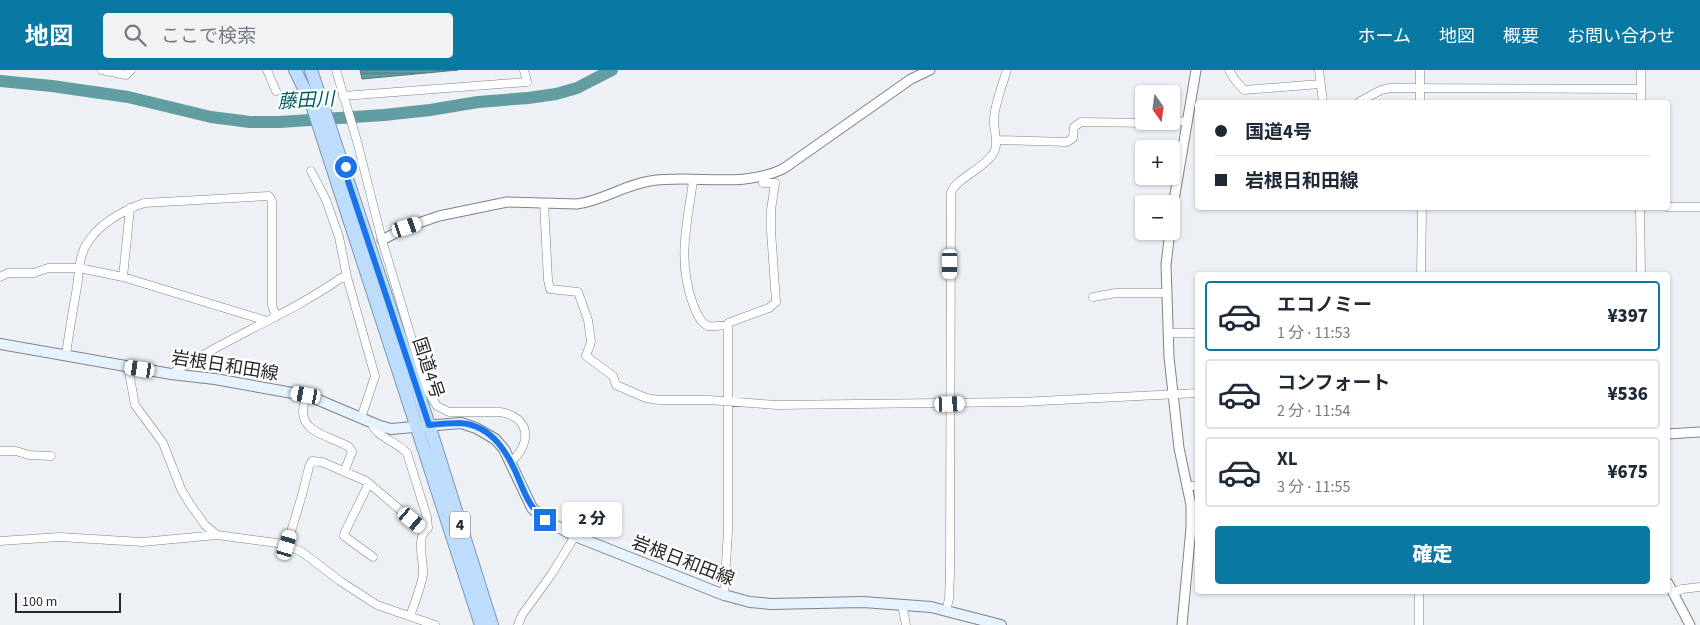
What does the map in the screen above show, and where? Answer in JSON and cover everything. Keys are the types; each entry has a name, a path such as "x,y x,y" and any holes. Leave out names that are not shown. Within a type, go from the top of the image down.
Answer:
{"highway":[{"path":"287,70 293,86 317,104"},
{"path":"295,70 317,104 342,179"},
{"path":"311,70 317,104 342,179"},
{"path":"317,104 320,70"},
{"name":"国道4号","path":"342,179 429,425 492,625"},
{"name":"国道4号","path":"342,179 416,426 481,625"}],"main road":[{"name":"岩根日和田線","path":"0,344 128,367 215,379 306,395 391,429 461,423 476,428 495,439 504,449 532,508 545,520 575,536 724,595 750,602 771,604 863,602 931,607 1001,625"}],"street":[{"path":"102,70 126,75 131,70"},
{"path":"267,70 276,90"},
{"path":"336,70 382,240 428,390 434,402 449,412 500,412 508,413 517,418 523,424 526,437 523,450 511,462"},
{"path":"344,99 527,82 524,70"},
{"path":"382,240 407,227 439,216 507,202 577,204 586,203 641,183 654,181 721,181 764,177 783,169 911,78 930,70"},
{"path":"946,611 949,600 950,572 951,193 955,184 969,176 993,154 996,147 994,119 1007,70"},
{"path":"1175,195 1196,70"},
{"path":"1229,70 1244,90 1320,84"},
{"path":"1319,70 1322,100"},
{"path":"1420,70 1420,100"},
{"path":"1641,70 1641,100"},
{"path":"1362,100 1381,90 1420,88 1641,89"},
{"path":"996,140 1067,142 1073,138 1074,127 1081,122 1150,123 1187,121"},
{"path":"311,171 326,200 339,237 347,277 375,376 361,418"},
{"path":"694,180 684,251 686,280 695,309 704,323 712,326 728,324 769,308 776,302 771,210 776,183 763,183 764,177"},
{"path":"66,355 80,268 87,243 113,217 144,203 269,196 272,201 272,305 276,317"},
{"path":"544,203 550,289 578,292 588,320 592,342 586,356 613,376 616,385 646,398 777,405 950,404 1195,393"},
{"path":"1670,207 1700,207"},
{"path":"123,277 130,208"},
{"path":"1421,272 1422,210"},
{"path":"1640,210 1641,272"},
{"path":"1169,240 1166,265 1172,394 1179,448 1188,487 1192,516 1182,625"},
{"path":"0,278 8,274 34,273 48,268 80,268 123,277 267,321"},
{"path":"171,374 195,359 305,302 342,278 347,277"},
{"path":"1093,297 1116,293 1167,293"},
{"path":"724,595 728,531 728,324"},
{"path":"1168,333 1195,333"},
{"path":"128,367 135,405 163,443 181,489 190,504 205,525 217,535"},
{"path":"306,395 303,412 305,422 310,428 349,447 352,452 344,472"},
{"path":"371,422 378,433 401,446 407,452 427,517 428,528 424,530 421,536 423,572 410,616"},
{"path":"1670,434 1700,432"},
{"path":"0,451 16,451 29,455 51,456"},
{"path":"287,545 312,461 322,462 369,483 424,530"},
{"path":"369,483 344,532 344,536 373,557"},
{"path":"1188,487 1195,486"},
{"path":"0,541 59,537 142,542 217,535 287,545 302,552 340,581 377,605 435,625"},
{"path":"518,625 522,615 575,536"},
{"path":"1670,587 1690,625"},
{"path":"1673,593 1682,589 1700,587"},
{"path":"1419,594 1419,625"},
{"path":"902,604 906,625"}],"water":[{"path":"360,70 458,70 362,79"}],"waterway":[{"name":"藤田川","path":"0,81 128,97 211,117 250,122 280,122 384,115 478,102 556,94 577,88 612,70"}],"route":[{"path":"346,167 348,181 429,425 461,423 476,428 495,439 504,449 511,462 532,508 545,520"}]}
